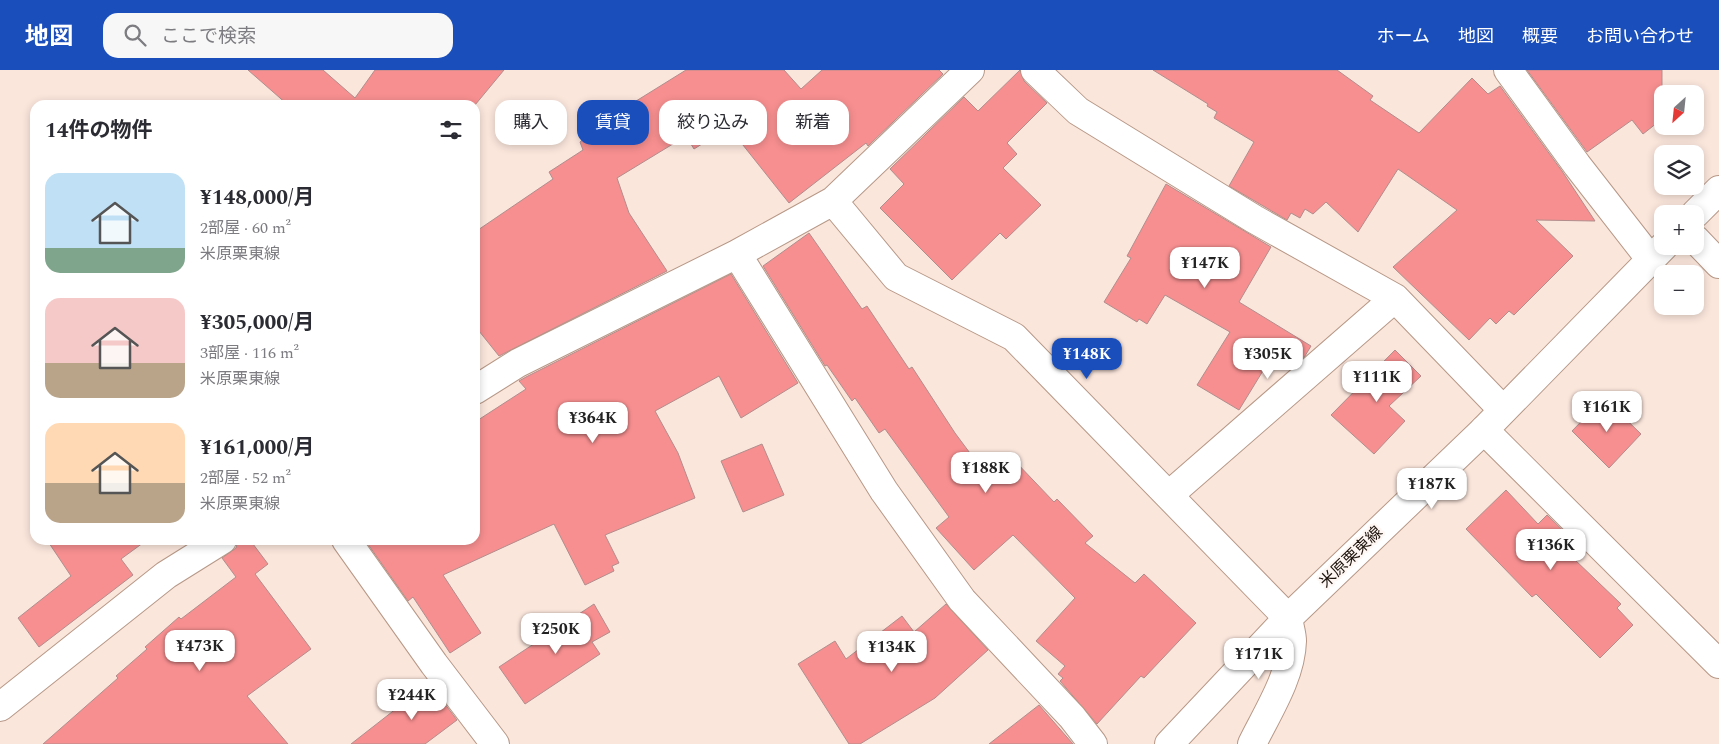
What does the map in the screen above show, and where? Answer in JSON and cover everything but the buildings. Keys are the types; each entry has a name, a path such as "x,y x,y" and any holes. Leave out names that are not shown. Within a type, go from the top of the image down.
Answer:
{"street":[{"path":"480,380 737,254 833,201 970,70"},
{"path":"1035,70 1078,111 1254,219 1396,298 1503,410"},
{"path":"1508,70 1577,165 1654,249"},
{"path":"1704,205 1718,192"},
{"path":"833,201 896,277 1014,337 1288,618 1292,641 1289,659 1283,678 1252,744"},
{"path":"1704,248 1719,264"},
{"path":"737,254 884,491 956,593 1072,717 1092,744"},
{"name":"米原栗東線","path":"1169,744 1288,618 1484,430 1656,255"},
{"path":"1169,494 1396,298"},
{"path":"1484,430 1719,664"},
{"path":"0,708 166,575 214,545"},
{"path":"350,545 495,744"}]}
